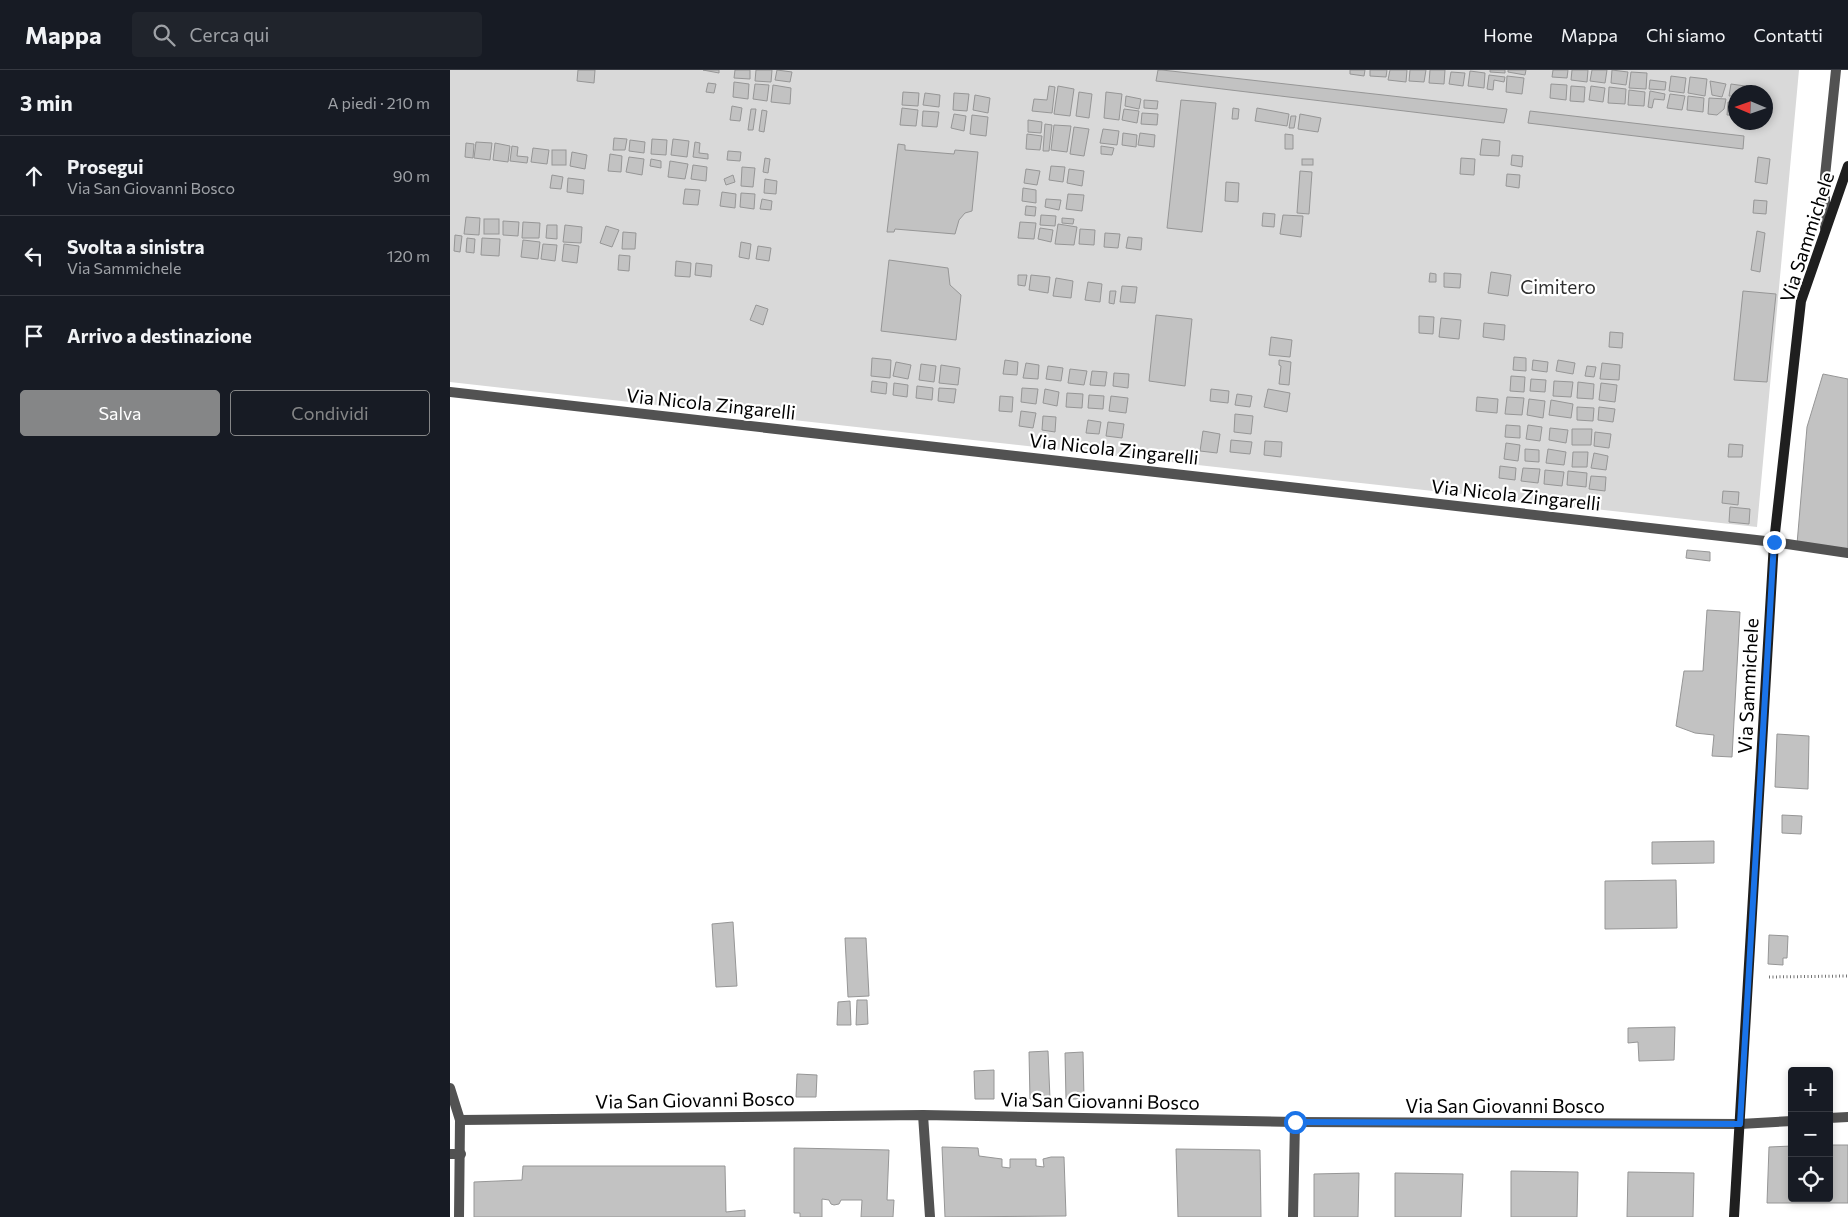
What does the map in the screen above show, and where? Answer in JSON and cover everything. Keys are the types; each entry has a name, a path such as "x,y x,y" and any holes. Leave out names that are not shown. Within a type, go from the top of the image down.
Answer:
{"street":[{"path":"1825,231 1825,176 1836,70"},
{"name":"Via Sammichele","path":"1734,1217 1774,542 1802,301 1848,166"},
{"name":"Via Nicola Zingarelli","path":"450,392 1774,542 1848,553"},
{"path":"450,1088 460,1120 455,1154 460,1217"},
{"path":"923,1115 930,1217"},
{"name":"Via San Giovanni Bosco","path":"460,1120 923,1115 1295,1122 1740,1124 1788,1121"},
{"path":"1833,1118 1848,1117"},
{"path":"1293,1217 1295,1122"}],"path":[{"path":"1748,977 1848,976"}],"green space":[{"name":"Cimitero","path":"450,70 1799,70 1757,527 450,382"}],"building":[{"path":"578,70 595,70 594,83 577,81"},
{"path":"703,70 719,70 719,73"},
{"path":"735,70 750,70 750,79 734,78"},
{"path":"756,70 772,70 771,82 755,81"},
{"path":"777,70 792,72 790,82 775,80"},
{"path":"1158,70 1507,109 1504,123 1156,81"},
{"path":"1350,70 1365,70 1364,76 1350,74"},
{"path":"1370,70 1387,70 1386,77 1370,76"},
{"path":"1390,70 1407,70 1406,82 1388,80"},
{"path":"1410,70 1426,70 1424,82 1409,81"},
{"path":"1430,70 1445,70 1444,84 1429,83"},
{"path":"1490,70 1505,70 1505,73 1490,72"},
{"path":"1508,70 1526,70 1525,75 1508,72"},
{"path":"1553,70 1568,70 1567,78 1552,77"},
{"path":"1572,70 1588,70 1587,82 1571,80"},
{"path":"1592,70 1607,70 1605,83 1590,81"},
{"path":"1612,70 1628,72 1626,85 1611,83"},
{"path":"1470,71 1485,73 1484,88 1468,86"},
{"path":"1451,72 1465,73 1463,86 1449,84"},
{"path":"1631,72 1647,73 1646,89 1629,88"},
{"path":"1489,75 1505,77 1504,82 1494,80 1493,90 1487,89"},
{"path":"1507,76 1524,78 1522,94 1506,92"},
{"path":"1671,76 1686,78 1684,93 1669,91"},
{"path":"1690,77 1707,79 1705,96 1688,93"},
{"path":"1650,80 1666,82 1665,90 1649,89"},
{"path":"1710,81 1726,84 1722,97 1712,95"},
{"path":"734,82 749,84 748,99 733,97"},
{"path":"708,83 716,84 714,93 706,92"},
{"path":"755,84 769,85 767,101 753,99"},
{"path":"1551,84 1567,85 1566,100 1550,98"},
{"path":"773,85 791,88 790,104 771,102"},
{"path":"1049,86 1055,87 1052,113 1032,111 1034,99 1047,100"},
{"path":"1058,86 1074,89 1070,116 1054,114"},
{"path":"1571,86 1585,87 1584,102 1570,101"},
{"path":"1591,86 1605,88 1603,102 1589,100"},
{"path":"1609,87 1626,89 1625,104 1608,103"},
{"path":"1629,90 1645,92 1644,106 1628,105"},
{"path":"1650,91 1665,94 1664,100 1654,99 1652,108 1648,107"},
{"path":"903,92 919,93 918,106 902,105"},
{"path":"1079,92 1092,94 1089,118 1076,116"},
{"path":"1106,92 1122,94 1119,120 1104,118"},
{"path":"925,93 940,95 939,107 923,105"},
{"path":"954,93 969,94 967,111 953,110"},
{"path":"1670,94 1685,96 1682,110 1667,108"},
{"path":"975,95 990,98 988,113 973,110"},
{"path":"1126,96 1141,99 1139,109 1125,106"},
{"path":"1688,96 1704,98 1703,112 1687,110"},
{"path":"1709,98 1726,99 1724,109 1717,115 1708,114"},
{"path":"1144,100 1158,101 1157,109 1144,108"},
{"path":"1181,100 1216,103 1202,232 1167,228"},
{"path":"732,106 742,108 740,121 730,120"},
{"path":"902,108 918,110 916,126 900,125"},
{"path":"1233,108 1239,109 1238,119 1232,119"},
{"path":"1257,108 1289,114 1287,126 1255,121"},
{"path":"751,109 756,109 753,130 748,130"},
{"path":"1124,109 1139,111 1137,123 1122,120"},
{"path":"762,110 767,111 764,132 759,131"},
{"path":"923,111 939,112 937,127 922,126"},
{"path":"1530,111 1744,136 1743,149 1528,123"},
{"path":"1142,113 1158,114 1157,125 1141,124"},
{"path":"954,114 966,116 964,131 951,128"},
{"path":"1300,114 1321,118 1318,132 1298,129"},
{"path":"972,115 988,117 986,136 970,134"},
{"path":"1291,116 1296,116 1294,128 1289,128"},
{"path":"1028,120 1042,122 1041,133 1028,132"},
{"path":"1045,124 1052,125 1049,151 1043,151"},
{"path":"1054,125 1071,126 1067,152 1051,150"},
{"path":"1074,127 1089,129 1084,156 1070,154"},
{"path":"1103,129 1119,131 1117,145 1100,143"},
{"path":"1123,133 1137,135 1136,147 1122,145"},
{"path":"1140,133 1155,135 1154,147 1138,145"},
{"path":"1027,134 1042,136 1040,150 1026,149"},
{"path":"1285,134 1293,135 1293,149 1285,149"},
{"path":"614,138 627,139 625,150 613,150"},
{"path":"652,139 667,140 666,155 651,154"},
{"path":"673,139 689,141 687,157 671,155"},
{"path":"1482,139 1500,141 1499,156 1480,155"},
{"path":"630,140 645,142 644,153 629,151"},
{"path":"476,142 492,143 490,160 474,158"},
{"path":"695,142 700,143 699,153 708,154 708,159 693,157"},
{"path":"466,143 474,144 473,158 465,157"},
{"path":"495,143 510,146 508,162 493,160"},
{"path":"898,144 905,145 905,150 954,154 955,150 978,152 972,211 965,213 959,220 955,234 895,229 894,232 887,232"},
{"path":"512,146 518,147 517,156 528,157 527,163 510,161"},
{"path":"1101,146 1114,148 1112,155 1101,154"},
{"path":"533,148 549,150 547,164 531,162"},
{"path":"552,150 566,150 566,165 552,165"},
{"path":"728,151 741,152 740,161 727,160"},
{"path":"572,152 587,155 585,169 570,166"},
{"path":"610,154 622,156 621,172 608,171"},
{"path":"1512,155 1523,156 1522,167 1511,165"},
{"path":"629,157 644,159 642,175 626,172"},
{"path":"1758,157 1770,159 1767,184 1755,182"},
{"path":"765,158 770,159 768,173 763,172"},
{"path":"1461,158 1475,159 1474,175 1460,174"},
{"path":"651,159 661,161 661,168 650,166"},
{"path":"1302,159 1313,159 1313,165 1302,165"},
{"path":"670,161 688,164 685,179 668,177"},
{"path":"693,165 707,167 706,181 691,179"},
{"path":"1051,166 1065,167 1063,182 1049,180"},
{"path":"742,167 755,168 753,187 741,186"},
{"path":"1026,169 1040,171 1037,185 1024,183"},
{"path":"1069,169 1084,171 1082,186 1067,183"},
{"path":"1300,171 1312,172 1309,214 1297,213"},
{"path":"1507,174 1520,175 1519,188 1506,186"},
{"path":"552,175 563,177 561,189 550,188"},
{"path":"733,175 735,182 726,185 724,179"},
{"path":"568,178 584,180 583,194 567,192"},
{"path":"765,179 777,181 776,194 764,193"},
{"path":"1226,182 1239,183 1238,202 1225,201"},
{"path":"1023,188 1036,190 1036,203 1022,201"},
{"path":"685,189 700,190 698,205 683,204"},
{"path":"722,192 736,194 735,208 720,206"},
{"path":"741,193 755,194 754,209 740,207"},
{"path":"1068,194 1084,195 1082,211 1066,209"},
{"path":"762,199 772,201 771,210 760,209"},
{"path":"1046,199 1061,200 1059,210 1045,207"},
{"path":"1754,200 1767,201 1766,214 1753,213"},
{"path":"1026,206 1036,207 1035,216 1025,215"},
{"path":"1263,213 1275,214 1274,227 1262,226"},
{"path":"1041,215 1056,216 1055,226 1040,225"},
{"path":"1283,215 1303,216 1301,237 1280,234"},
{"path":"466,217 480,218 479,235 464,234"},
{"path":"1062,218 1074,219 1073,224 1062,223"},
{"path":"484,219 499,219 499,234 484,234"},
{"path":"503,221 519,222 518,236 503,235"},
{"path":"523,222 540,223 539,238 522,238"},
{"path":"1020,222 1036,223 1034,239 1018,238"},
{"path":"1058,224 1077,227 1074,245 1055,244"},
{"path":"547,225 557,225 557,239 546,238"},
{"path":"565,225 582,227 581,243 563,242"},
{"path":"606,226 619,230 612,247 600,243"},
{"path":"1040,228 1053,230 1051,242 1038,239"},
{"path":"1080,229 1095,230 1094,245 1079,244"},
{"path":"1757,231 1765,233 1760,272 1751,270"},
{"path":"623,232 636,233 635,249 622,249"},
{"path":"1105,233 1120,234 1118,248 1104,247"},
{"path":"455,235 462,236 460,252 454,251"},
{"path":"1128,237 1142,238 1141,250 1126,248"},
{"path":"467,238 475,239 474,253 466,252"},
{"path":"482,238 500,239 499,256 481,255"},
{"path":"523,240 540,242 538,259 521,257"},
{"path":"741,242 751,244 749,259 739,257"},
{"path":"543,244 557,245 555,261 541,259"},
{"path":"564,244 579,246 577,263 562,261"},
{"path":"758,246 771,248 769,261 756,259"},
{"path":"619,255 630,256 629,271 618,270"},
{"path":"889,260 948,268 950,285 961,295 956,340 881,331"},
{"path":"676,261 691,263 690,277 675,276"},
{"path":"696,263 712,265 711,277 695,275"},
{"path":"1491,272 1511,275 1508,296 1488,293"},
{"path":"1430,273 1436,274 1436,282 1429,282"},
{"path":"1444,273 1461,274 1460,288 1444,287"},
{"path":"1018,275 1027,275 1025,286 1018,285"},
{"path":"1031,275 1050,277 1048,293 1029,290"},
{"path":"1056,278 1073,281 1071,298 1053,296"},
{"path":"1088,282 1102,284 1100,302 1085,300"},
{"path":"1122,286 1137,287 1135,303 1120,302"},
{"path":"1110,291 1116,291 1114,304 1109,303"},
{"path":"1743,291 1776,294 1767,382 1734,380"},
{"path":"756,305 768,309 763,325 750,320"},
{"path":"1156,315 1192,319 1185,386 1149,381"},
{"path":"1419,316 1434,317 1433,334 1419,333"},
{"path":"1441,318 1461,320 1459,339 1439,337"},
{"path":"1484,323 1505,325 1504,340 1483,337"},
{"path":"1610,332 1623,333 1622,348 1609,347"},
{"path":"1271,337 1292,340 1290,357 1269,355"},
{"path":"1514,357 1526,358 1526,371 1513,370"},
{"path":"872,358 891,360 890,378 871,376"},
{"path":"1005,360 1018,362 1017,375 1003,374"},
{"path":"1279,360 1291,362 1289,385 1279,384 1281,366 1279,365"},
{"path":"1533,360 1548,362 1547,372 1532,370"},
{"path":"1558,360 1575,363 1573,374 1556,371"},
{"path":"896,362 911,365 908,379 893,376"},
{"path":"1026,363 1039,365 1038,379 1023,378"},
{"path":"1602,363 1620,365 1619,380 1600,379"},
{"path":"921,364 936,366 934,382 919,380"},
{"path":"941,365 960,368 958,385 939,383"},
{"path":"1048,366 1063,368 1061,381 1046,379"},
{"path":"1587,366 1596,367 1594,377 1585,376"},
{"path":"1070,369 1087,371 1084,385 1068,383"},
{"path":"1092,371 1107,372 1105,386 1090,385"},
{"path":"1114,373 1129,374 1128,388 1113,386"},
{"path":"1823,374 1848,379 1848,549 1797,544 1807,427"},
{"path":"1511,376 1525,377 1524,392 1510,391"},
{"path":"1531,379 1546,380 1545,392 1530,391"},
{"path":"872,381 887,383 886,394 871,392"},
{"path":"1554,381 1573,382 1571,397 1553,396"},
{"path":"1578,382 1594,384 1593,399 1577,398"},
{"path":"894,383 908,385 907,397 893,395"},
{"path":"1601,383 1617,385 1615,402 1599,400"},
{"path":"917,386 933,388 932,400 916,398"},
{"path":"939,388 956,389 954,403 938,401"},
{"path":"1022,388 1038,389 1036,404 1021,402"},
{"path":"1045,389 1059,392 1057,406 1043,403"},
{"path":"1211,389 1229,391 1228,403 1210,401"},
{"path":"1268,389 1290,393 1287,412 1264,407"},
{"path":"1067,393 1083,394 1082,408 1066,407"},
{"path":"1237,394 1252,396 1250,407 1235,405"},
{"path":"1089,395 1104,396 1103,409 1088,408"},
{"path":"1000,396 1013,397 1012,412 999,411"},
{"path":"1111,396 1128,398 1126,413 1109,411"},
{"path":"1477,397 1498,399 1497,413 1476,411"},
{"path":"1507,397 1524,398 1522,415 1505,414"},
{"path":"1529,399 1545,401 1543,418 1527,415"},
{"path":"1551,400 1573,404 1571,418 1549,415"},
{"path":"1577,407 1594,408 1593,421 1577,420"},
{"path":"1599,407 1615,409 1613,422 1598,420"},
{"path":"1021,411 1036,413 1033,428 1019,426"},
{"path":"1235,414 1253,416 1251,434 1234,432"},
{"path":"1043,416 1056,417 1055,432 1042,430"},
{"path":"1088,420 1101,422 1099,434 1086,433"},
{"path":"1108,422 1124,424 1122,438 1106,436"},
{"path":"1506,425 1520,426 1520,438 1505,437"},
{"path":"1528,425 1542,427 1540,441 1526,439"},
{"path":"1550,428 1568,430 1566,443 1549,440"},
{"path":"1572,429 1592,429 1591,445 1572,445"},
{"path":"1203,431 1220,434 1217,453 1200,451"},
{"path":"1595,432 1611,434 1609,448 1594,446"},
{"path":"1231,440 1252,442 1250,454 1230,452"},
{"path":"1265,441 1282,442 1281,457 1264,455"},
{"path":"1506,443 1520,445 1518,461 1504,459"},
{"path":"1729,444 1743,445 1742,457 1728,457"},
{"path":"1525,449 1539,450 1539,462 1525,461"},
{"path":"1548,449 1566,452 1564,465 1546,463"},
{"path":"1573,452 1588,452 1587,467 1572,467"},
{"path":"1594,453 1608,456 1606,470 1591,468"},
{"path":"1500,466 1516,468 1515,480 1499,478"},
{"path":"1523,468 1540,469 1538,483 1521,481"},
{"path":"1545,470 1564,472 1562,486 1544,484"},
{"path":"1568,471 1587,473 1586,487 1567,485"},
{"path":"1591,476 1606,477 1605,491 1589,489"},
{"path":"1723,491 1739,492 1738,505 1722,503"},
{"path":"1730,507 1750,509 1749,524 1729,522"},
{"path":"1687,550 1710,552 1710,561 1686,558"},
{"path":"1707,610 1740,612 1732,757 1712,756 1714,735 1695,733 1676,726 1684,671 1703,671"},
{"path":"1777,734 1809,736 1808,789 1775,787"},
{"path":"1782,815 1802,816 1801,834 1782,833"},
{"path":"1714,841 1714,863 1652,864 1652,842"},
{"path":"1676,880 1677,928 1605,929 1605,881"},
{"path":"733,922 737,986 716,987 712,924"},
{"path":"1769,935 1788,936 1787,958 1783,958 1783,965 1768,964"},
{"path":"845,938 866,938 869,996 848,997"},
{"path":"857,1000 867,1000 868,1024 856,1025"},
{"path":"850,1001 851,1025 837,1025 838,1002"},
{"path":"1675,1027 1674,1060 1639,1061 1638,1042 1628,1043 1628,1028"},
{"path":"1048,1051 1050,1099 1030,1099 1029,1052"},
{"path":"1083,1052 1084,1099 1066,1099 1065,1053"},
{"path":"994,1070 994,1099 975,1099 974,1071"},
{"path":"797,1074 817,1075 816,1097 796,1097"},
{"path":"1833,1145 1848,1145 1848,1203 1767,1203 1769,1147 1788,1146 1788,1202 1833,1202"},
{"path":"942,1147 978,1148 979,1156 1002,1159 1002,1167 1010,1168 1010,1159 1036,1159 1036,1166 1044,1167 1043,1159 1064,1157 1066,1216 945,1217"},
{"path":"794,1148 889,1150 887,1200 894,1200 893,1217 861,1217 862,1200 841,1200 839,1204 834,1205 829,1200 822,1199 822,1217 800,1217 800,1213 794,1213"},
{"path":"1176,1149 1260,1150 1261,1217 1178,1217"},
{"path":"523,1166 725,1166 726,1212 745,1210 745,1217 474,1217 474,1182 522,1180"},
{"path":"1511,1171 1578,1172 1577,1217 1511,1217"},
{"path":"1628,1172 1694,1173 1693,1217 1627,1217"},
{"path":"1359,1173 1358,1217 1314,1217 1314,1174"},
{"path":"1395,1173 1463,1174 1461,1217 1395,1217"}],"route":[{"path":"1295,1122 1740,1124 1774,542"}]}
